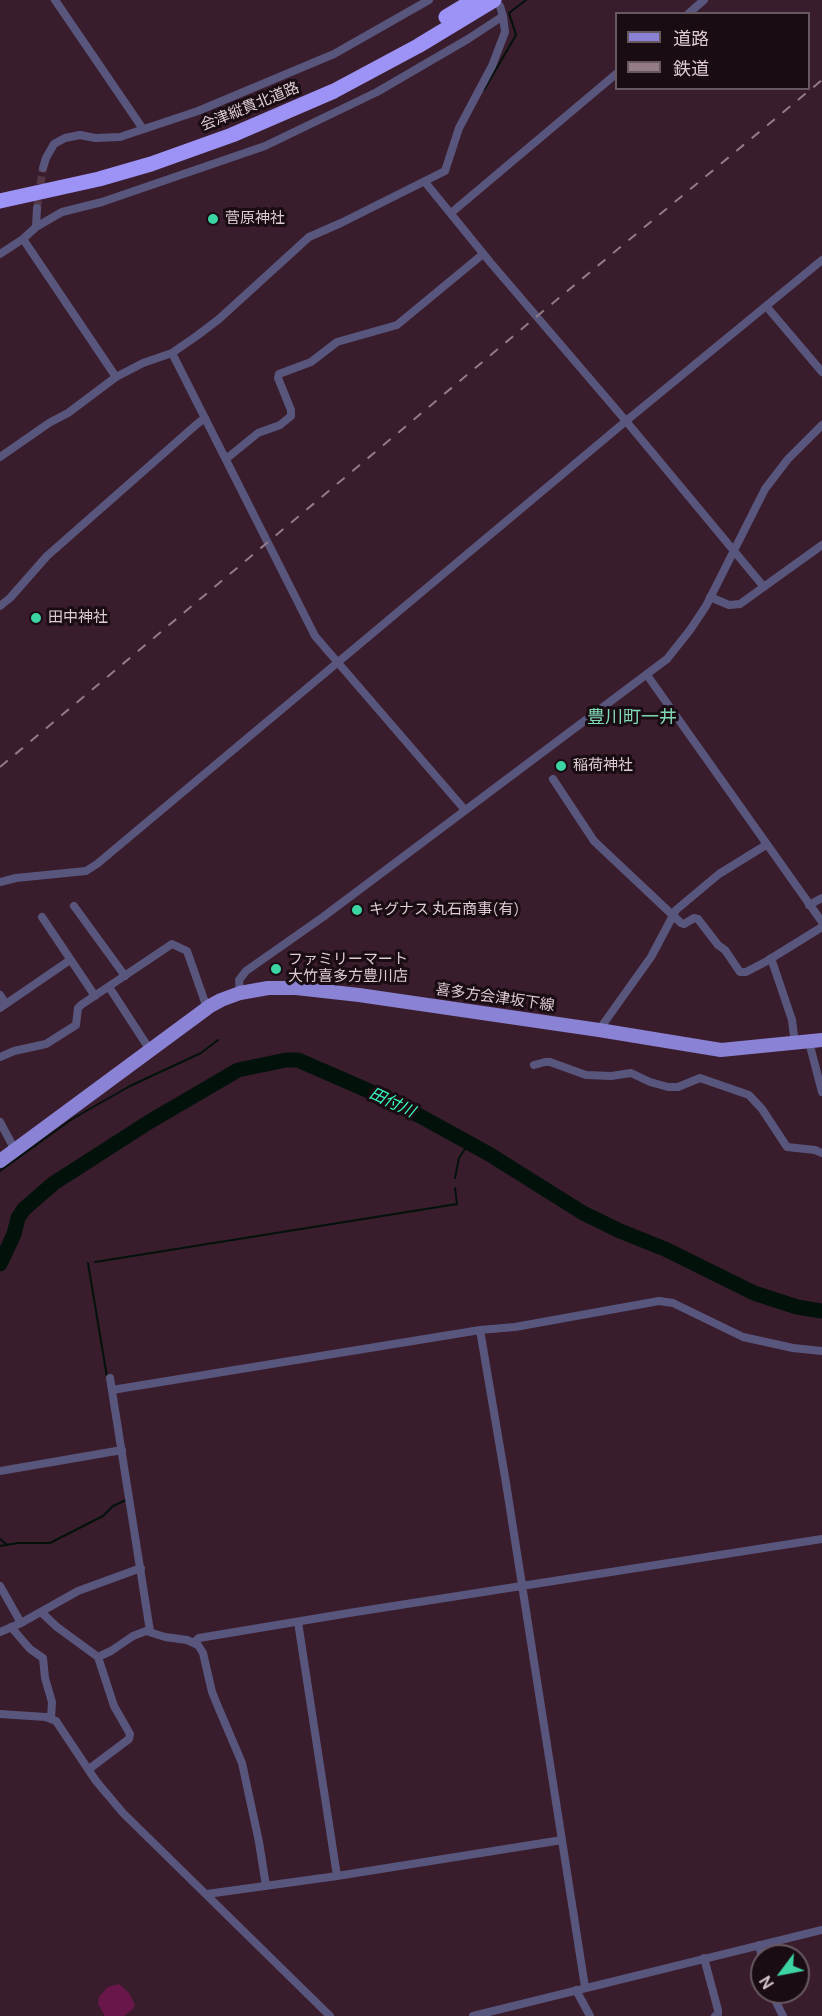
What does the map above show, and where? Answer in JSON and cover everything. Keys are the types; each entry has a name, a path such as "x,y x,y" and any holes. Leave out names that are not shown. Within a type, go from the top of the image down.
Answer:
{"highway":[{"name":"会津縦貫北道路","path":"0,195 159,153 230,128 331,84 474,0"},
{"name":"会津縦貫北道路","path":"0,201 99,179 152,164 243,131 333,91 497,3"}],"main road":[{"name":"喜多方会津坂下線","path":"0,1161 207,1008 240,993 268,988 296,988 599,1029 721,1050 809,1042"}],"street":[{"path":"55,0 143,129"},
{"path":"43,168 54,144 65,138 80,135 96,138 120,137 198,111 305,67 376,31 429,0"},
{"path":"690,12 704,0"},
{"path":"0,457 116,377 142,363 172,353 219,319 309,237 445,171 459,128 492,66 505,32 503,16 497,3"},
{"path":"0,254 23,239 36,227 62,212 102,202 265,146 376,92 503,16"},
{"path":"451,213 615,75"},
{"path":"425,182 764,587"},
{"path":"36,227 37,208"},
{"path":"23,239 116,377"},
{"path":"226,459 258,433 280,425 291,416 291,410 278,378 279,374 311,362 337,342 397,324 483,254"},
{"path":"0,882 16,878 86,871 92,868 822,260"},
{"path":"766,306 822,372"},
{"path":"172,353 310,627 465,810"},
{"path":"0,606 10,598 47,556 205,418"},
{"path":"240,993 239,980 246,971 323,917 667,659 690,630 710,597 765,489 793,454 822,425"},
{"path":"710,597 723,604 734,606 744,602 822,544"},
{"path":"553,779 594,841 684,924 694,918 698,919 718,945 725,950 740,972 746,972 771,958 822,925 646,675"},
{"path":"599,1029 656,950 672,915 708,882 766,845"},
{"path":"809,905 822,897"},
{"path":"74,906 125,976"},
{"path":"42,918 95,996"},
{"path":"0,1057 14,1051 46,1044 76,1026 78,1008 172,944 187,951 207,1008"},
{"path":"771,958 792,1020 809,1042 822,1092"},
{"path":"0,995 3,1006 70,960"},
{"path":"109,987 150,1050"},
{"path":"534,1065 550,1062 586,1075 611,1076 631,1073 668,1087 678,1087 700,1078 749,1095 762,1109 787,1147 815,1150 822,1154"},
{"path":"0,1122 15,1150"},
{"path":"112,1390 666,1301 742,1337 793,1348 822,1351"},
{"path":"480,1330 562,1840 580,1988 590,2016"},
{"path":"110,1378 150,1631"},
{"path":"0,1471 122,1450"},
{"path":"194,1641 199,1638 822,1539"},
{"path":"0,1632 21,1623 78,1591 141,1569"},
{"path":"0,1586 21,1623"},
{"path":"41,1612 57,1627 98,1657 106,1686 118,1715 130,1734 130,1738 89,1769"},
{"path":"298,1622 337,1876"},
{"path":"11,1627 21,1640 44,1660 45,1678 52,1702 51,1718"},
{"path":"98,1657 133,1636 150,1631 165,1637 173,1636 194,1641 203,1653 215,1701 242,1763 266,1886"},
{"path":"0,1714 51,1718 56,1721 123,1813 330,2016"},
{"path":"207,1894 562,1840"},
{"path":"763,1944 822,1930"},
{"path":"473,2016 750,1947"},
{"path":"704,1958 718,2010 715,2016"}],"shaded area":[{"path":"119,1984 129,1993 135,2005 124,2016 105,2016 98,2004 99,1997 108,1987"}],"waterway":[{"path":"484,90 516,35 509,13 526,0"},
{"path":"0,1171 72,1119 130,1086 201,1053 218,1040"},
{"name":"田付川","path":"0,1264 14,1234 18,1218 24,1209 54,1183 149,1122 238,1070 286,1060 298,1060 420,1116 489,1154 583,1213 620,1231 665,1249 754,1293 797,1307 822,1311"},
{"path":"455,1178 459,1158 469,1143"},
{"path":"95,1262 457,1204 455,1188"},
{"path":"88,1263 107,1377"},
{"path":"0,1546 18,1543 50,1543 103,1516 113,1506 126,1500"},
{"path":"0,1539 7,1545"}],"tunnel":[{"path":"37,208 43,168"}],"railway":[{"path":"810,90 822,80"},
{"path":"0,767 810,90"}],"place":[{"name":"菅原神社","path":"213,219"},
{"name":"田中神社","path":"36,618"},
{"name":"稲荷神社","path":"561,766"},
{"name":"キグナス 丸石商事(有)","path":"357,910"},
{"name":"ファミリーマート 大竹喜多方豊川店","path":"276,969"}],"district":[{"name":"豊川町一井","path":"632,718"}]}
